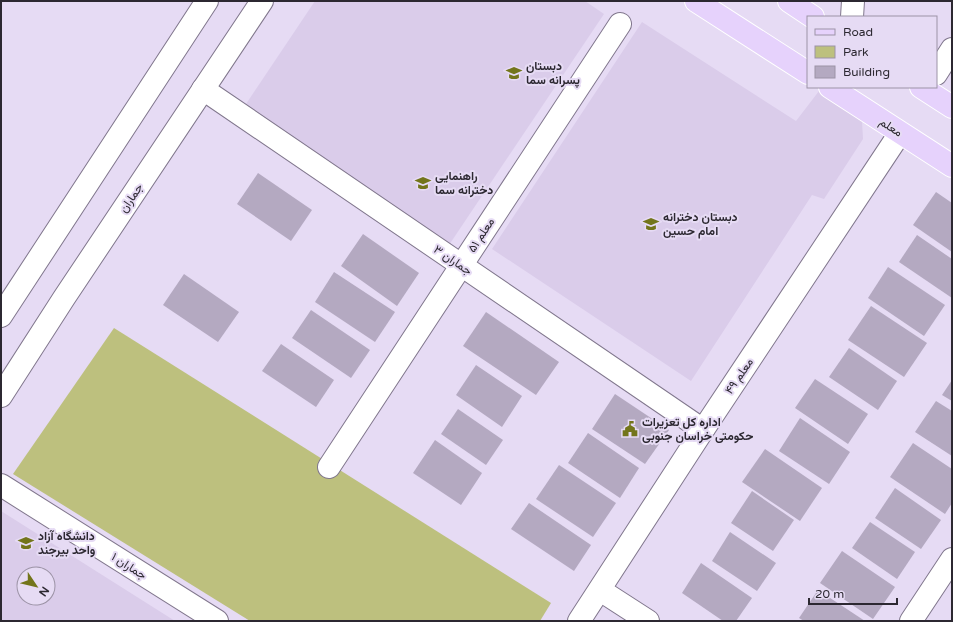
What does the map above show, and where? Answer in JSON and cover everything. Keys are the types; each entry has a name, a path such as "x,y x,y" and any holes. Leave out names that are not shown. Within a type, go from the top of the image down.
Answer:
{"main road":[{"path":"696,1 807,72"},
{"path":"789,1 812,16"},
{"name":"معلم","path":"832,88 952,166"},
{"path":"931,88 952,107"}],"street":[{"path":"1,316 207,1"},
{"name":"جماران","path":"1,396 64,298 262,1"},
{"path":"852,16 853,1"},
{"name":"معلم ۵۱","path":"329,467 620,24"},
{"path":"937,70 952,49"},
{"name":"جماران ۳","path":"203,89 703,430"},
{"name":"معلم ۴۹","path":"579,621 703,430 900,133"},
{"name":"جماران ۱","path":"1,485 217,621"},
{"path":"911,621 952,559"},
{"path":"600,590 648,621"}],"shaded area":[{"name":"راهنمایی دخترانه سما","path":"315,1 585,1 604,14 449,245 244,107"},
{"name":"دبستان دخترانه امام حسین","path":"642,22 796,121 819,91 862,121 863,139 824,199 812,195 691,381 492,249"},
{"name":"دانشگاه آزاد واحد بیرجند","path":"1,511 175,621 1,621"}],"green space":[{"path":"114,328 551,603 540,621 250,621 13,474"}],"building":[{"path":"258,173 312,210 291,241 237,204"},
{"path":"936,192 952,203 952,252 913,225"},
{"path":"363,234 419,273 397,306 341,266"},
{"path":"917,235 952,259 952,298 899,262"},
{"path":"888,267 945,305 924,336 868,298"},
{"path":"334,272 395,312 375,342 315,302"},
{"path":"184,274 239,312 218,342 163,305"},
{"path":"871,306 927,343 904,377 848,340"},
{"path":"311,310 370,350 351,378 292,338"},
{"path":"486,312 559,362 536,395 463,346"},
{"path":"281,344 334,380 316,407 262,371"},
{"path":"849,348 897,381 878,410 829,377"},
{"path":"476,365 522,396 502,427 456,395"},
{"path":"815,379 868,414 848,444 795,408"},
{"path":"952,380 952,401 942,395"},
{"name":"اداره کل تعزیرات حکومتی خراسان جنوبی","path":"615,394 669,430 645,464 592,429"},
{"path":"936,401 952,411 952,456 915,432"},
{"path":"458,409 503,440 486,465 441,434"},
{"path":"800,418 850,452 829,484 779,451"},
{"path":"588,433 639,468 620,498 568,463"},
{"path":"435,440 482,473 461,505 413,473"},
{"path":"913,443 952,469 952,503 945,514 890,477"},
{"path":"765,449 822,488 800,521 742,482"},
{"path":"559,465 616,503 593,537 536,499"},
{"path":"895,488 941,520 921,549 875,518"},
{"path":"752,491 794,520 773,551 731,523"},
{"path":"529,503 591,545 574,571 511,529"},
{"path":"870,522 915,552 897,579 852,548"},
{"path":"730,532 776,563 757,591 712,561"},
{"path":"842,551 895,587 873,619 820,583"},
{"path":"701,563 752,598 736,621 723,621 682,593"},
{"path":"818,590 865,621 804,621 799,618"}],"place":[{"name":"دبستان پسرانه سما","path":"514,73"},
{"name":"راهنمایی دخترانه سما","path":"423,183"},
{"name":"دبستان دخترانه امام حسین","path":"651,224"},
{"name":"اداره کل تعزیرات حکومتی خراسان جنوبی","path":"630,429"},
{"name":"دانشگاه آزاد واحد بیرجند","path":"26,543"}]}
